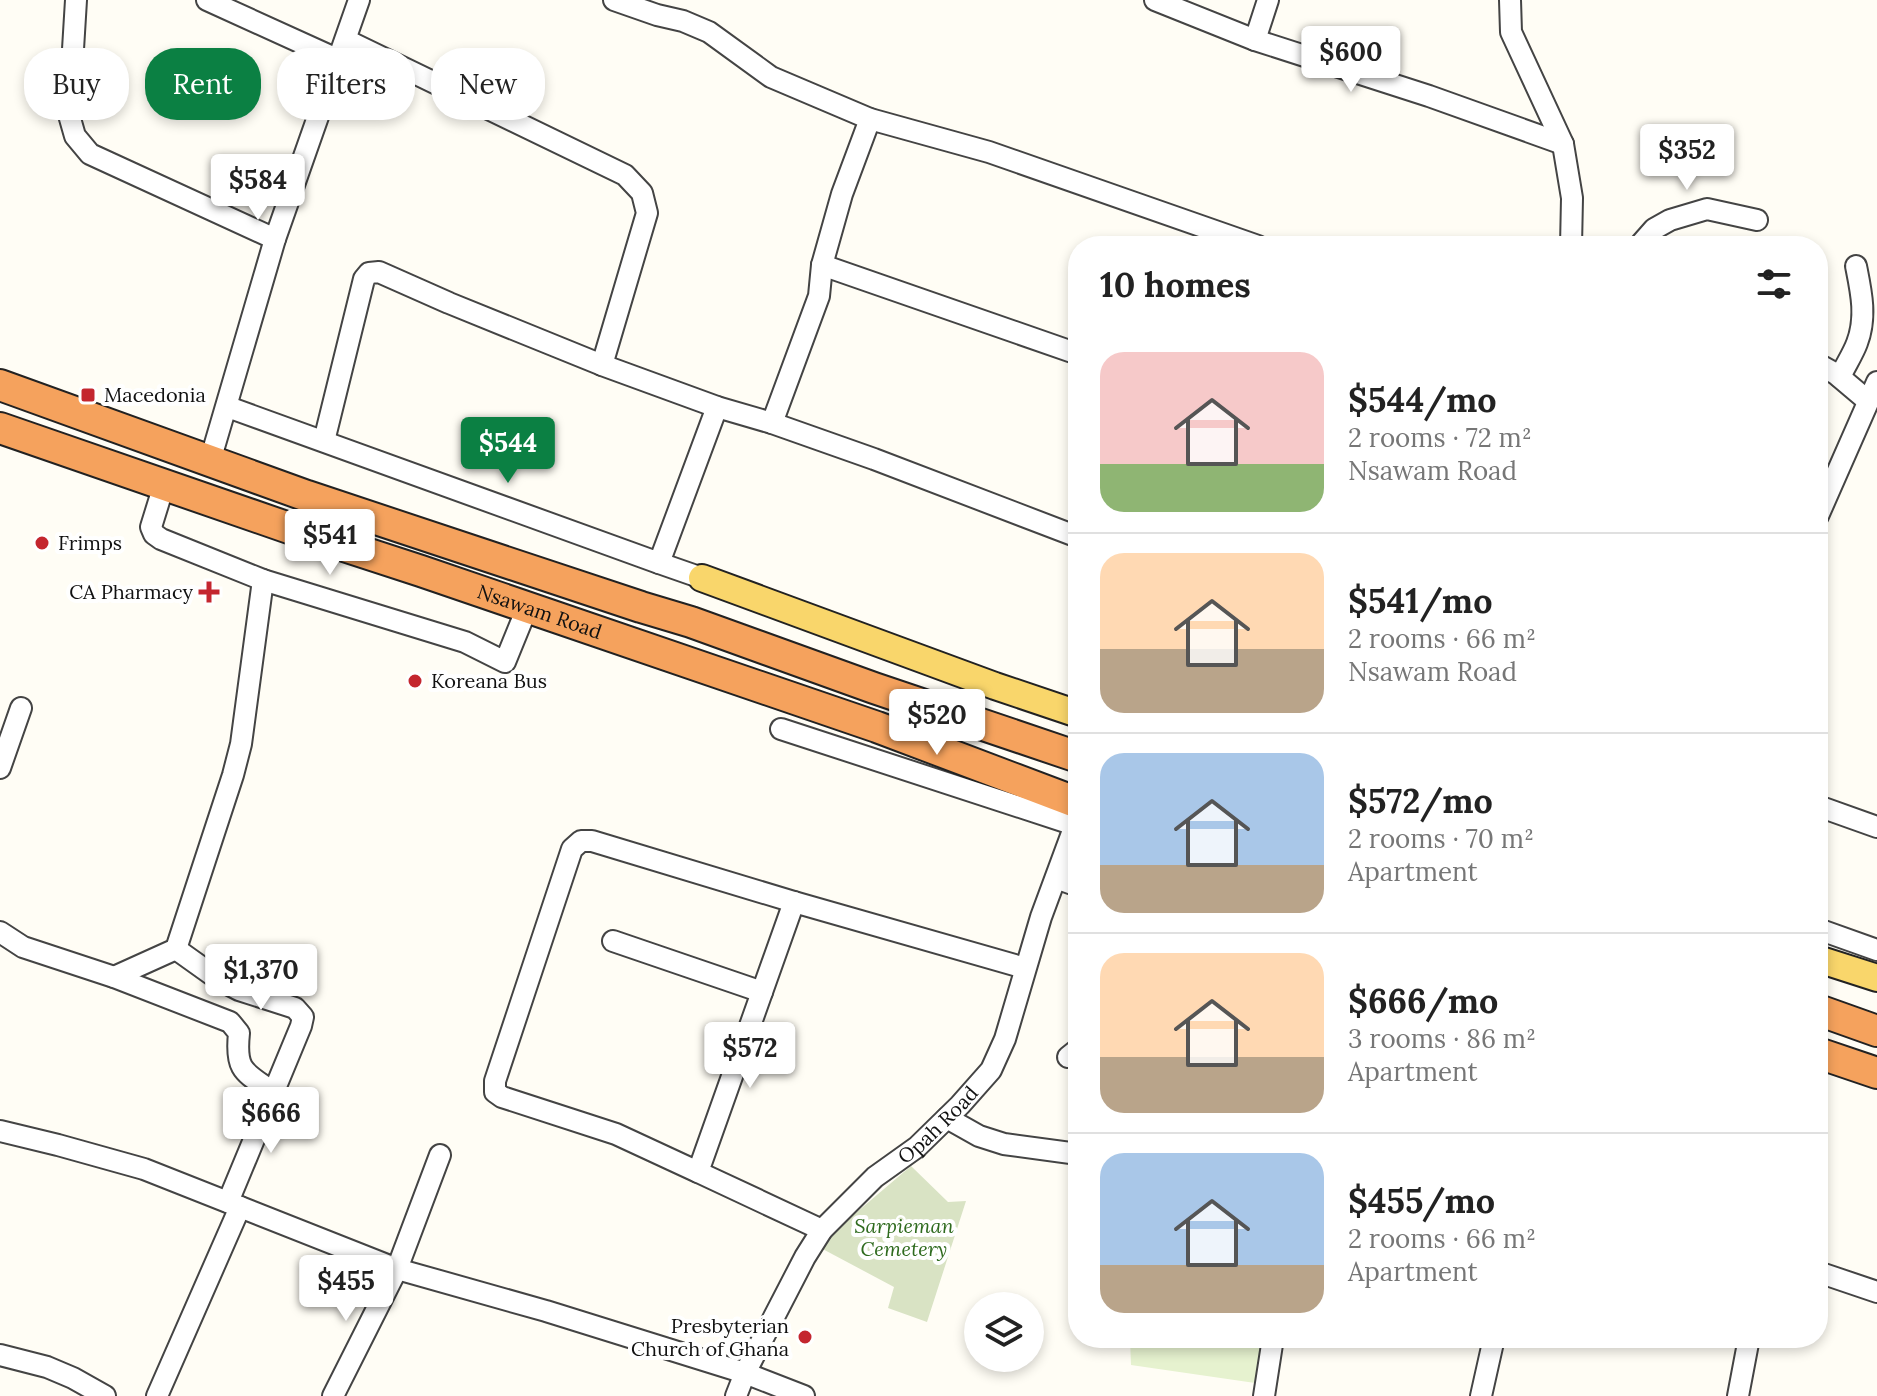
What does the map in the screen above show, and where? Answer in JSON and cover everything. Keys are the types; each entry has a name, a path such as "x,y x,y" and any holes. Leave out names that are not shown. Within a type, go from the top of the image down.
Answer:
{"highway":[{"name":"Nsawam Road","path":"0,385 368,516 691,622 1068,754"},
{"name":"Nsawam Road","path":"0,428 863,722 1068,814"},
{"path":"1828,1014 1877,1031"},
{"path":"1828,1056 1877,1073"}],"main road":[{"path":"702,578 1068,711"},
{"path":"1828,962 1877,978"}],"street":[{"path":"76,0 69,115 75,136 90,154 275,239"},
{"path":"207,0 313,48"},
{"path":"343,48 359,0"},
{"path":"614,0 709,32 771,77 870,119 989,152 1229,236"},
{"path":"1155,0 1255,40 1429,96 1563,144"},
{"path":"1255,40 1268,0"},
{"path":"1510,0 1511,32 1563,144 1572,198 1571,236"},
{"path":"346,40 625,175 642,193 647,213 602,365"},
{"path":"772,423 819,296 822,265 842,194 870,119"},
{"path":"210,461 275,239 318,120"},
{"path":"1648,236 1670,220 1707,209 1757,220"},
{"path":"822,265 1068,351"},
{"path":"1840,377 1857,343 1861,327 1863,300 1856,266"},
{"path":"324,441 364,279 369,273 379,272 602,365 874,459 1068,533"},
{"path":"1828,370 1873,391 1828,493"},
{"path":"228,407 702,578"},
{"path":"659,563 717,407"},
{"path":"164,485 151,527 154,534 263,580 465,642 505,662 527,608"},
{"path":"114,977 176,949 241,744 263,580"},
{"path":"0,768 21,708"},
{"path":"781,729 1068,815"},
{"path":"1828,810 1877,827"},
{"path":"822,1230 616,1134 502,1097 495,1092 495,1081 572,849 581,841 592,841 1025,968"},
{"name":"Opah Road","path":"736,1396 805,1257 822,1230 875,1177 917,1147 991,1070 1005,1039 1025,968 1068,844"},
{"path":"1056,878 1068,882"},
{"path":"698,1172 794,902"},
{"path":"0,932 23,947 114,977 230,1022 239,1033"},
{"path":"1828,933 1877,950"},
{"path":"613,941 762,992"},
{"path":"157,1396 234,1204 303,1017 295,1008 239,990 218,979 176,949"},
{"path":"239,990 237,1051 244,1072 273,1092"},
{"path":"947,1118 979,1136 1004,1144 1068,1153"},
{"path":"0,1131 144,1169 397,1269 546,1311 745,1373 804,1396"},
{"path":"333,1396 397,1269 440,1155"},
{"path":"1828,1275 1877,1292"},
{"path":"1264,1396 1271,1348"},
{"path":"1481,1396 1492,1348"},
{"path":"1738,1396 1747,1348"},
{"path":"0,1355 47,1367 105,1396"}],"green space":[{"name":"Sarpieman Cemetery","path":"911,1166 948,1202 966,1201 927,1322 888,1308 894,1287 817,1246"},
{"path":"1130,1348 1264,1348 1262,1384 1131,1365"}],"place":[{"name":"Macedonia","path":"88,395"},
{"name":"Frimps","path":"42,543"},
{"name":"CA Pharmacy","path":"209,592"},
{"name":"Koreana Bus","path":"415,681"},
{"name":"Presbyterian Church of Ghana","path":"805,1337"}]}
